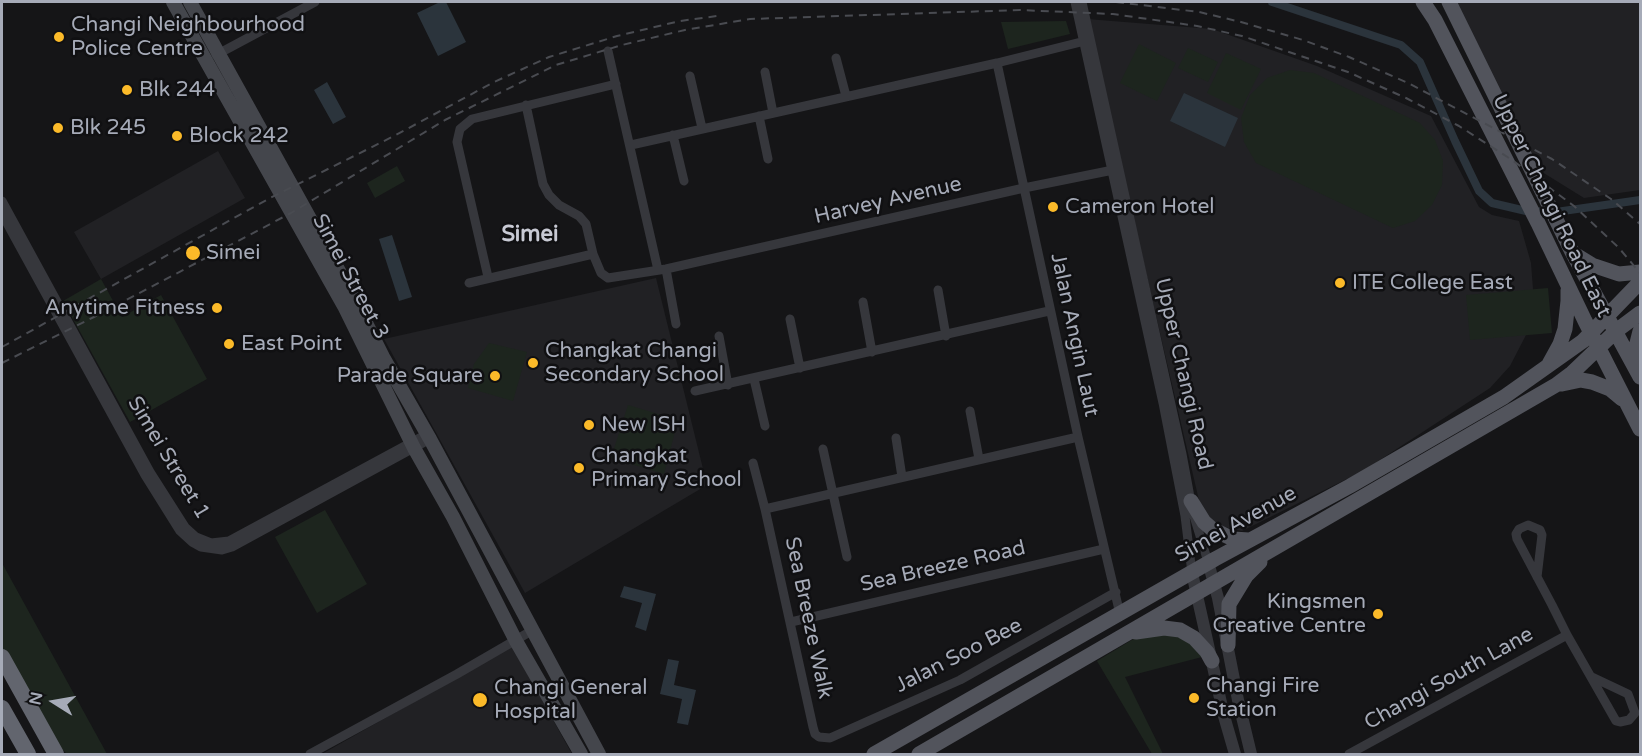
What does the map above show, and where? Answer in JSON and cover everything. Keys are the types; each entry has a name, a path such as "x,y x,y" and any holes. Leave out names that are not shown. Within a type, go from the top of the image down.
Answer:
{"highway":[{"path":"2,657 56,754"},
{"path":"2,708 28,754"},
{"path":"46,736 67,754"}],"main road":[{"name":"Simei Street 3","path":"172,2 212,57 350,291 383,357 429,436 599,754"},
{"name":"Simei Street 3","path":"190,2 212,57 344,306 413,445 453,517 516,641 581,754"},
{"name":"Upper Changi Road East","path":"1423,2 1435,20 1538,223 1591,334 1641,429"},
{"name":"Upper Changi Road East","path":"1449,2 1572,252 1639,374"},
{"path":"1572,252 1604,270 1619,274 1641,272"},
{"name":"Simei Avenue","path":"874,754 1208,562 1460,423 1547,368 1591,334 1641,282"},
{"path":"1547,368 1560,344 1565,328 1569,301 1567,284"},
{"name":"Simei Avenue","path":"919,754 1556,385 1599,349 1616,331 1641,313"},
{"path":"1639,374 1636,348 1641,331"},
{"path":"1556,385 1590,381 1610,389 1626,403"},
{"path":"1191,501 1204,522 1212,529 1233,539 1250,540"},
{"path":"1228,645 1229,604 1234,592 1246,576 1282,542"},
{"path":"1131,632 1164,628 1180,630 1200,645 1212,661"},
{"path":"540,680 542,669 551,663"}],"street":[{"path":"212,57 315,2"},
{"name":"Upper Changi Road","path":"1076,2 1088,40"},
{"name":"Upper Changi Road","path":"1082,2 1185,516 1192,573 1234,754"},
{"path":"631,145 997,63 1088,40"},
{"path":"608,51 676,324"},
{"path":"836,58 846,96"},
{"name":"Jalan Angin Laut","path":"997,63 1078,437 1120,614"},
{"path":"765,72 773,112"},
{"path":"690,76 702,128"},
{"path":"488,277 457,142 465,123 472,119 526,105 616,84"},
{"path":"469,283 593,254 586,224 579,216 559,206 543,184 526,105"},
{"path":"759,116 768,159"},
{"path":"673,135 684,181"},
{"name":"Upper Changi Road","path":"1115,170 1191,501 1214,582 1251,754"},
{"name":"Harvey Avenue","path":"593,254 601,273 608,279 662,270 1024,188 1115,170"},
{"name":"Simei Street 1","path":"2,201 150,472 185,526 195,537 211,543 229,541 413,445"},
{"name":"Simei Street 1","path":"2,214 145,475 180,531 192,542 210,549 232,547 429,436"},
{"path":"938,290 946,336"},
{"path":"863,302 872,352"},
{"path":"695,391 1050,311"},
{"path":"790,320 800,368"},
{"path":"719,336 728,385"},
{"path":"754,379 765,426"},
{"path":"970,411 979,459"},
{"path":"765,509 1078,437"},
{"path":"896,438 902,477"},
{"path":"823,449 847,557"},
{"name":"Sea Breeze Walk","path":"753,463 815,734"},
{"name":"Changi South Lane","path":"1537,577 1542,535 1540,530 1528,525 1519,529 1516,534 1517,539 1537,577 1567,634 1616,721 1629,720 1635,713 1628,694 1592,677"},
{"name":"Sea Breeze Road","path":"791,622 1104,549"},
{"name":"Jalan Soo Bee","path":"815,734 830,738 960,680 1116,592"},
{"path":"310,754 533,630"},
{"name":"Changi South Lane","path":"1349,754 1567,634"}],"shaded area":[{"path":"440,2 446,2 466,42 438,56 417,13"},
{"path":"1444,2 1640,2 1640,190 1584,198 1534,167"},
{"name":"ITE College East","path":"1087,19 1212,29 1317,66 1431,116 1479,207 1492,215 1519,221 1531,263 1534,302 1526,335 1510,366 1490,388 1363,471 1242,531 1224,527 1212,520 1201,509"},
{"path":"1066,21 1070,34 1008,49 1001,22"},
{"path":"1139,44 1176,63 1157,101 1120,83"},
{"path":"1188,48 1218,62 1208,82 1178,68"},
{"path":"1226,53 1261,69 1241,110 1207,93"},
{"path":"1290,70 1314,73 1420,123 1435,140 1443,161 1442,185 1432,205 1415,221 1393,228 1256,163 1244,142 1241,118 1250,95 1267,78"},
{"path":"327,82 346,117 333,124 314,90"},
{"path":"1184,93 1238,118 1225,147 1170,121"},
{"path":"218,151 245,198 101,279 74,232"},
{"path":"397,166 405,181 375,198 367,183"},
{"path":"392,235 412,297 399,301 379,239"},
{"path":"656,278 707,485 525,593 384,339"},
{"path":"101,279 122,317 161,295 207,379 130,422 63,301"},
{"path":"1548,288 1552,333 1470,340 1466,295"},
{"name":"Parade Square","path":"489,343 527,352 513,401 468,388 474,364"},
{"path":"628,405 678,420 664,474 611,458"},
{"path":"325,510 367,584 317,613 275,537"},
{"path":"2,563 107,754 67,754 56,743 2,655"},
{"path":"624,586 656,594 646,631 635,627 642,603 620,597"},
{"path":"1163,634 1177,635 1189,643 1202,657 1125,677 1163,754 1152,754 1097,661 1135,638"},
{"name":"Changi General Hospital","path":"512,646 572,754 322,754"},
{"path":"668,659 679,661 674,685 696,690 688,725 677,723 682,699 660,694"}],"waterway":[{"path":"1272,2 1401,45 1420,62 1479,191 1492,203 1526,211 1556,212 1640,200"}],"railway":[{"path":"1116,2 1199,12 1303,40 1349,57 1408,83 1552,159 1611,199 1640,224"},
{"path":"2,363 291,213 445,120 556,65 622,45 685,30 750,19 1020,10 1113,14 1197,26 1242,36 1348,72 1406,98 1459,126 1512,160 1574,206 1619,248 1640,273"},
{"path":"2,347 270,198 394,136 494,82 549,57 617,36 680,21 717,16"}],"place":[{"name":"Changi Neighbourhood Police Centre","path":"59,37"},
{"name":"Blk 244","path":"127,90"},
{"name":"Blk 245","path":"58,128"},
{"name":"Block 242","path":"177,136"},
{"name":"Cameron Hotel","path":"1053,207"},
{"name":"Simei","path":"193,253"},
{"name":"ITE College East","path":"1340,283"},
{"name":"Anytime Fitness","path":"217,308"},
{"name":"East Point","path":"229,344"},
{"name":"Changkat Changi Secondary School","path":"533,363"},
{"name":"Parade Square","path":"495,376"},
{"name":"New ISH","path":"589,425"},
{"name":"Changkat Primary School","path":"579,468"},
{"name":"Kingsmen Creative Centre","path":"1378,614"},
{"name":"Changi Fire Station","path":"1194,698"},
{"name":"Changi General Hospital","path":"480,700"}],"district":[{"name":"Simei","path":"530,235"}]}
